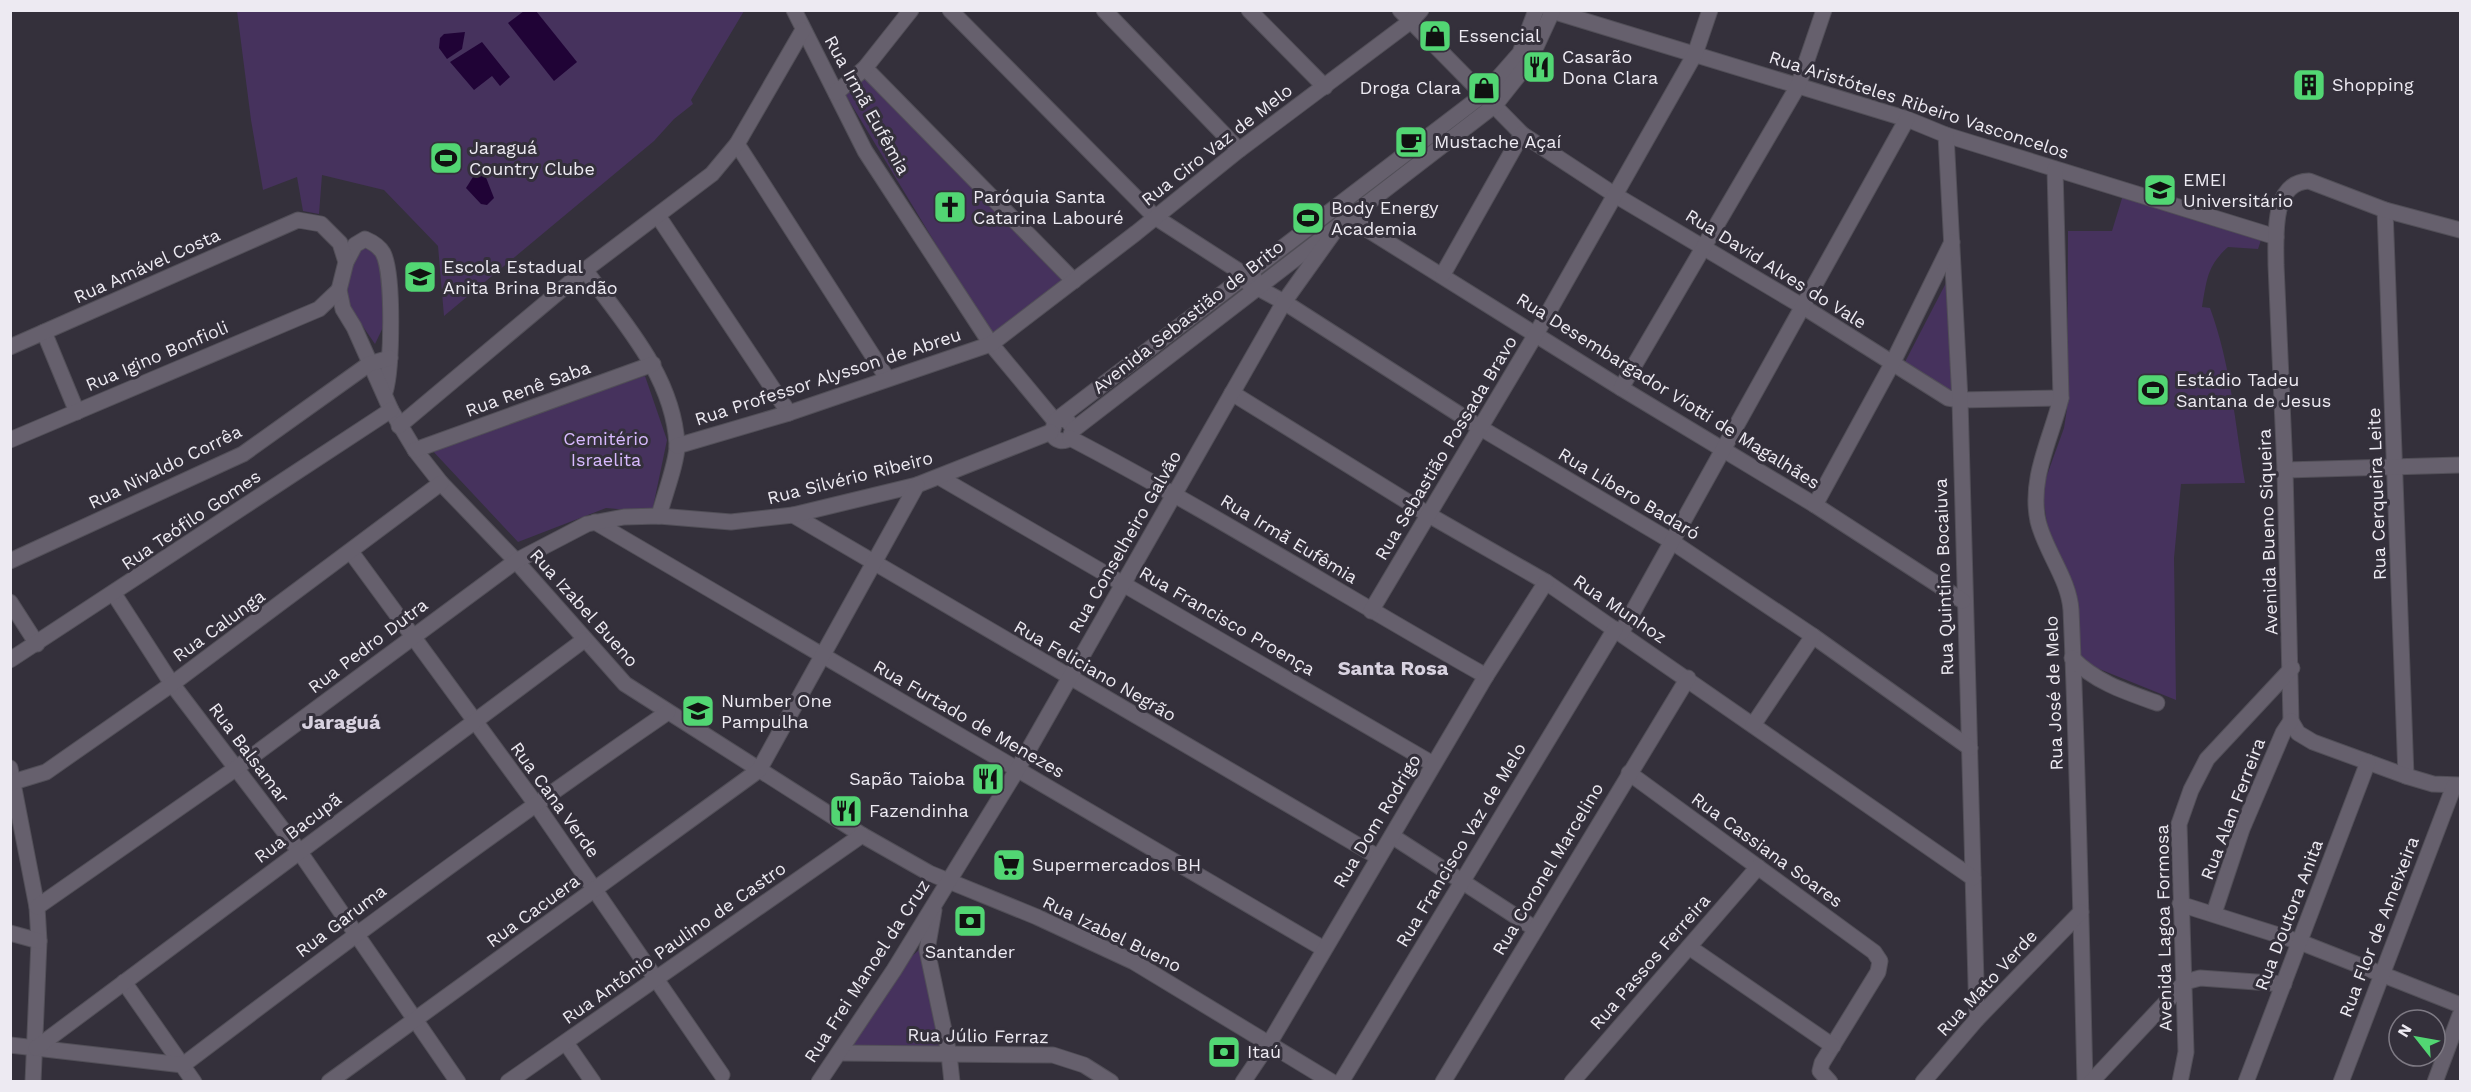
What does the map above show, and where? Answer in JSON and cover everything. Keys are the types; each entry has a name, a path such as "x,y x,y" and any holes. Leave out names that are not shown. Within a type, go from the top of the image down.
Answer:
{"street":[{"name":"Rua Irmã Eufêmia","path":"794,10 865,151 991,344 1055,424 1070,422 1072,434 1175,493 1371,612 1486,676"},
{"path":"836,93 865,68 911,10"},
{"path":"950,10 1155,217 1245,275"},
{"path":"1104,10 1239,150"},
{"path":"1249,10 1324,87"},
{"name":"Avenida Sebastião de Brito","path":"1055,424 1245,275 1490,100 1520,53 1536,10"},
{"name":"Rua Sebastião Possada Bravo","path":"1371,612 1536,334 1695,54 1710,10"},
{"path":"1621,388 1798,86 1824,10"},
{"name":"Avenida Sebastião de Brito","path":"1072,434 1344,222 1490,100 1529,62 1551,11"},
{"name":"Rua Aristóteles Ribeiro Vasconcelos","path":"1551,11 1906,119 1946,135 2276,237"},
{"name":"Rua Ciro Vaz de Melo","path":"991,344 1239,150 1324,87 1411,14"},
{"name":"Rua David Alves do Vale","path":"1411,14 1522,134 1615,195 1704,246 1948,398 1960,400 2061,398"},
{"path":"399,426 585,270 712,174 737,144 803,30"},
{"path":"865,68 1074,281"},
{"name":"Rua Francisco Vaz de Melo","path":"1341,1082 1461,881 1618,631 1671,541 1906,119"},
{"path":"1443,274 1522,134"},
{"name":"Rua Quintino Bocaiuva","path":"1946,135 1954,240 1960,400 1963,601 1970,748 1977,1018"},
{"path":"737,144 887,378"},
{"name":"Rua José de Melo","path":"2055,169 2061,398 2052,435 2039,470 2035,494 2038,522 2070,606 2085,1082"},
{"name":"Avenida Bueno Siqueira","path":"2291,721 2292,668 2276,237 2282,197 2288,187 2298,181 2309,181 2385,210"},
{"path":"2385,210 2460,230"},
{"name":"Rua Cerqueira Leite","path":"2385,210 2406,776"},
{"path":"658,216 789,413"},
{"name":"Rua Amável Costa","path":"10,347 298,220 321,224 332,232 340,243 346,262"},
{"name":"Rua Desembargador Viotti de Magalhães","path":"1344,222 1443,274 1621,388 1815,505 1963,601"},
{"name":"Rua Conselheiro Galvão","path":"945,885 1017,770 1070,679 1284,302 1344,222"},
{"path":"339,290 346,262 355,245 365,239 374,243 383,253 389,275 390,376 385,392"},
{"path":"1815,505 1892,364 1954,240"},
{"path":"585,270 653,364 667,394 677,446 658,516"},
{"name":"Rua Líbero Badaró","path":"1245,275 1247,284 1284,302 1479,427 1671,541 1813,636 1970,748"},
{"name":"Rua Igino Bonfioli","path":"10,440 319,309 339,290"},
{"name":"Rua Izabel Bueno","path":"339,290 343,309 354,327 369,364 385,392 399,426 415,450 441,483 516,561 625,684 862,836 929,873 945,885 1037,917 1134,962 1267,1046 1332,1082"},
{"name":"Rua Igino Bonfioli","path":"319,309 343,309"},
{"path":"44,332 77,412"},
{"name":"Rua Professor Alysson de Abreu","path":"677,446 789,413 991,344"},
{"name":"Rua Nivaldo Corrêa","path":"10,561 243,454 369,364 390,358"},
{"name":"Rua Renê Saba","path":"415,450 653,364"},
{"name":"Rua Munhoz","path":"1232,393 1429,515 1546,582 1688,678 1973,878"},
{"name":"Rua Teófilo Gomes","path":"10,660 114,594 391,410"},
{"name":"Rua Silvério Ribeiro","path":"516,561 595,522 624,517 658,516 731,522 793,515 904,494 917,484 939,477 1055,424"},
{"path":"2285,470 2460,465"},
{"name":"Rua Francisco Proença","path":"939,477 1434,764"},
{"name":"Rua Calunga","path":"12,778 46,772 172,684 441,483"},
{"path":"759,770 872,563 904,494"},
{"name":"Rua Feliciano Negrão","path":"793,515 1378,857"},
{"name":"Rua Furtado de Menezes","path":"595,522 1324,949"},
{"name":"Rua Cana Verde","path":"351,552 535,803 722,1075"},
{"name":"Rua Pedro Dutra","path":"37,907 235,769 516,561"},
{"name":"Rua Dom Rodrigo","path":"1243,1082 1267,1046 1486,676 1546,582"},
{"name":"Rua Balsamar","path":"114,594 172,684 299,851 357,932 458,1082"},
{"path":"10,602 37,644"},
{"path":"1753,725 1813,636"},
{"name":"Rua Bacupã","path":"36,1048 584,640"},
{"path":"2072,658 2085,672 2120,690 2157,703"},
{"name":"Avenida Lagoa Formosa","path":"2180,1082 2186,1052 2179,824 2191,790 2207,759 2292,668"},
{"name":"Rua Coronel Marcelino","path":"1443,1082 1534,928 1688,678"},
{"name":"Rua Garuma","path":"183,1065 357,932 535,803 668,711"},
{"path":"2291,721 2298,733 2313,742 2406,776 2433,784 2457,785"},
{"name":"Rua Alan Ferreira","path":"2214,913 2242,829 2283,733 2291,721"},
{"name":"Rua Doutora Anita","path":"2246,1082 2368,762"},
{"name":"Rua Cacuera","path":"329,1082 759,770"},
{"name":"Rua Cassiana Soares","path":"1629,773 1874,952 1881,961 1878,972 1833,1046"},
{"path":"12,778 37,907 39,941 33,1082"},
{"name":"Rua Flor de Ameixeira","path":"2341,1082 2457,785"},
{"name":"Rua Antônio Paulino de Castro","path":"508,1082 862,836"},
{"path":"1392,836 1534,928"},
{"name":"Rua Passos Ferreira","path":"1572,1082 1758,867"},
{"name":"Rua Frei Manoel da Cruz","path":"819,1082 945,885"},
{"path":"934,904 927,950 949,1054 951,1082"},
{"path":"2180,904 2300,942 2460,1005"},
{"name":"Rua Mato Verde","path":"1926,1080 1977,1018 2081,912"},
{"path":"10,933 39,941"},
{"path":"908,946 914,943 927,950"},
{"path":"1689,947 1833,1046 1822,1063 1820,1071 1830,1082"},
{"path":"2091,1082 2185,982 2200,978 2284,984"},
{"path":"124,982 194,1082"},
{"path":"2436,1082 2460,1015"},
{"path":"566,1043 593,1082"},
{"path":"10,1045 183,1065"},
{"name":"Rua Izabel Bueno","path":"1267,1046 1314,1082"},
{"name":"Rua Júlio Ferraz","path":"838,1053 1053,1056 1084,1065 1111,1082"}],"green space":[{"name":"Jaraguá Country Clube","path":"237,11 744,11 691,100 693,104 674,119 654,141 444,316 438,246 384,190 322,175 319,214 303,211 297,177 263,190 251,120"},
{"path":"867,75 1067,280 992,337 845,94"},
{"path":"2123,195 2262,237 2258,249 2228,247 2212,267 2205,288 2202,307 2210,308 2223,351 2245,483 2181,484 2174,558 2176,700 2077,660 2073,584 2048,531 2042,489 2064,428 2067,409 2068,231 2112,231"},
{"path":"364,238 381,255 386,321 375,344 346,302 350,263"},
{"path":"1946,283 1952,391 1904,364"},
{"name":"Cemitério Israelita","path":"645,376 667,440 652,512 606,508 518,542 430,448"},
{"path":"920,949 942,1050 850,1045 910,958"}],"shaded area":[{"path":"524,11 536,11 577,62 554,81 508,23"},
{"path":"465,32 462,49 447,59 439,48 440,38 444,34"},
{"path":"482,42 510,77 500,86 492,76 474,90 450,62"},
{"path":"478,174 485,175 494,198 487,205 481,204 466,188 473,177"}],"place":[{"name":"Essencial","path":"1435,36"},
{"name":"Casarão Dona Clara","path":"1539,67"},
{"name":"Shopping","path":"2309,85"},
{"name":"Droga Clara","path":"1484,88"},
{"name":"Mustache Açaí","path":"1411,142"},
{"name":"Jaraguá Country Clube","path":"446,158"},
{"name":"EMEI Universitário","path":"2160,190"},
{"name":"Paróquia Santa Catarina Labouré","path":"950,207"},
{"name":"Body Energy Academia","path":"1308,218"},
{"name":"Escola Estadual Anita Brina Brandão","path":"420,277"},
{"name":"Estádio Tadeu Santana de Jesus","path":"2153,390"},
{"name":"Number One Pampulha","path":"698,711"},
{"name":"Sapão Taioba","path":"988,779"},
{"name":"Fazendinha","path":"846,811"},
{"name":"Supermercados BH","path":"1009,865"},
{"name":"Santander","path":"970,921"},
{"name":"Itaú","path":"1224,1052"}],"district":[{"name":"Santa Rosa","path":"1393,668"},
{"name":"Jaraguá","path":"341,722"}]}
